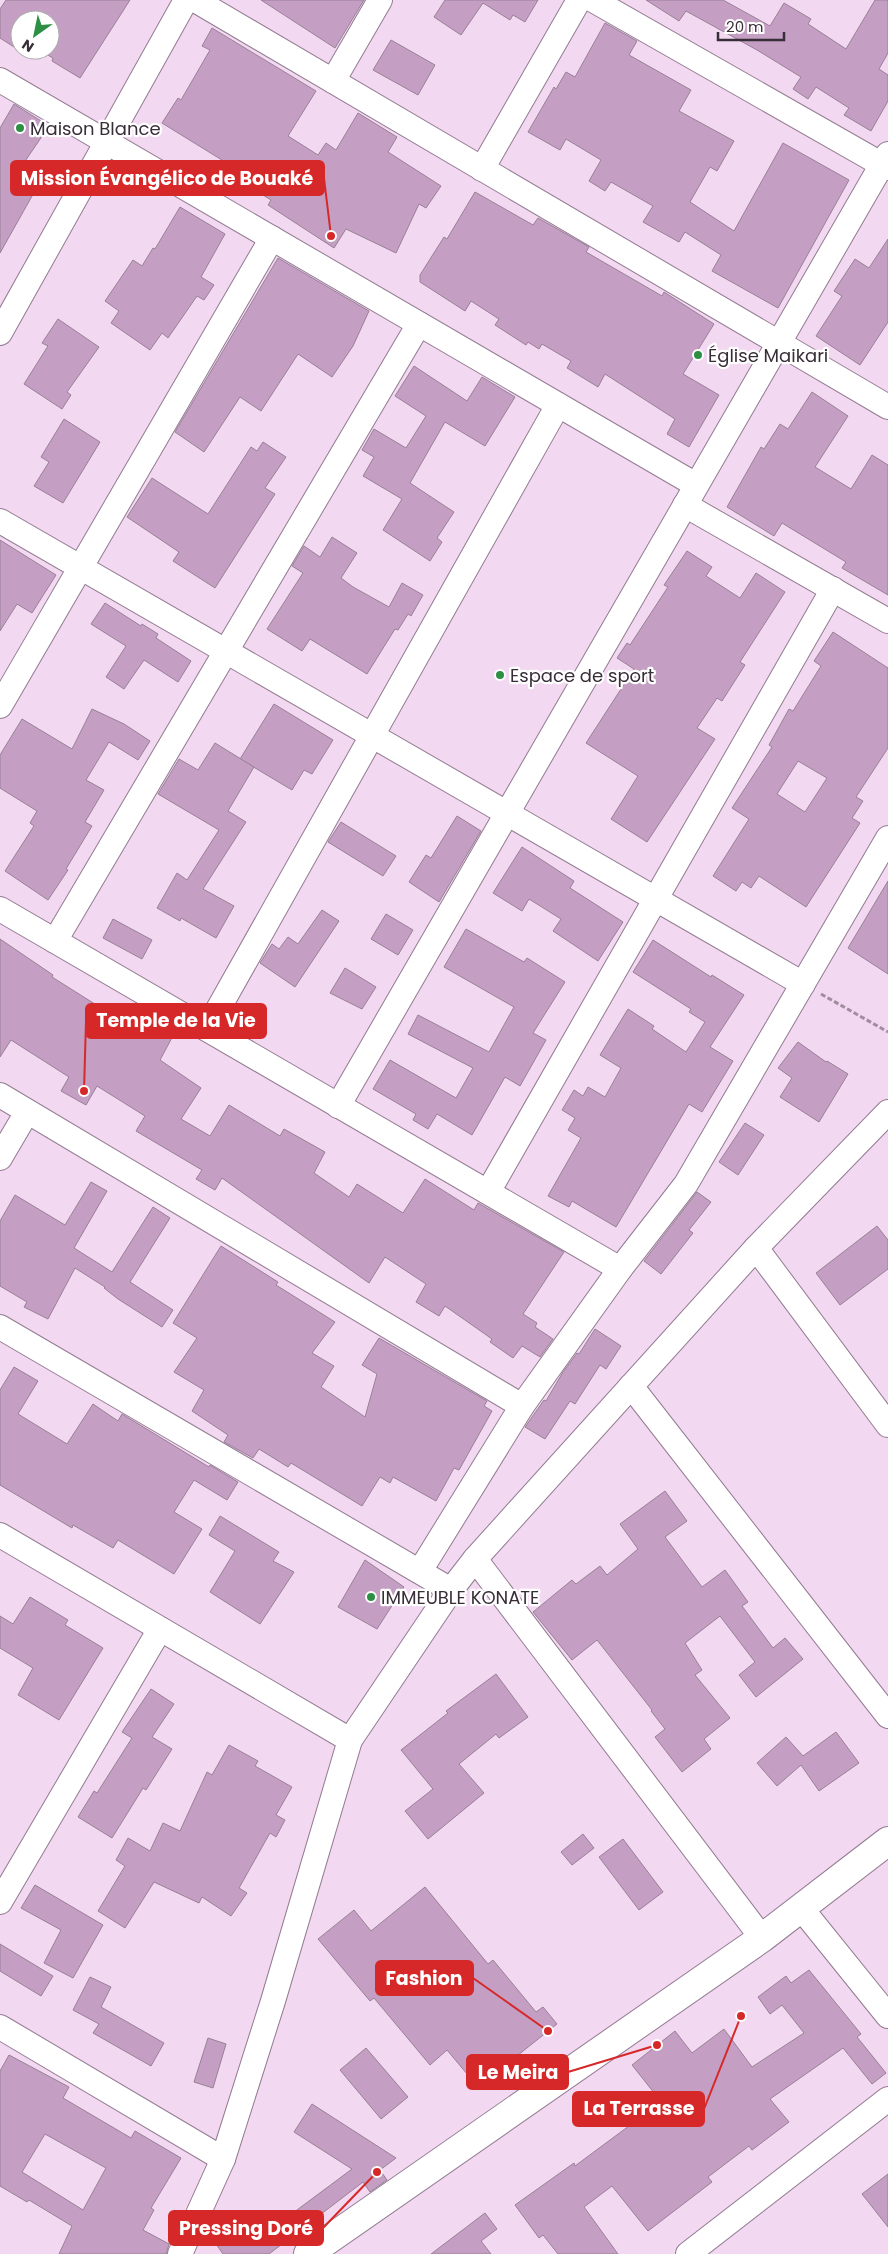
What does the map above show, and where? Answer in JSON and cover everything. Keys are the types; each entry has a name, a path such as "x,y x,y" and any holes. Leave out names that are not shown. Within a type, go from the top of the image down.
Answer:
{"main road":[{"path":"308,2254 762,1938 888,1841"}],"street":[{"path":"0,333 186,0"},
{"path":"195,0 888,407"},
{"path":"333,82 380,0"},
{"path":"482,169 579,0"},
{"path":"338,1106 779,343 886,162 593,0"},
{"path":"0,80 558,405 833,589 888,621"},
{"path":"0,706 272,238"},
{"path":"55,941 419,324"},
{"path":"206,1029 558,405"},
{"path":"0,521 803,984"},
{"path":"488,1192 833,589"},
{"path":"420,1571 522,1406 620,1269 686,1184 888,838"},
{"path":"0,909 620,1269"},
{"path":"0,1096 522,1406"},
{"path":"0,1158 27,1112"},
{"path":"180,2254 223,2159 273,2001 350,1740 451,1590 475,1559 756,1248 888,1112"},
{"path":"756,1248 888,1425"},
{"path":"0,1327 451,1590"},
{"path":"631,1386 888,1716"},
{"path":"0,1535 350,1740"},
{"path":"475,1559 762,1938"},
{"path":"0,1902 160,1629"},
{"path":"801,1908 888,2016"},
{"path":"0,2027 223,2159"},
{"path":"688,2254 888,2100"}],"path":[{"path":"803,984 888,1032"}],"building":[{"path":"6,0 130,0 80,78 52,61 60,60 60,10 10,10 10,44 0,38 0,9"},
{"path":"261,0 364,0 335,48"},
{"path":"445,0 538,0 525,22 513,15 510,20 483,3 461,35 434,17"},
{"path":"646,0 723,0 770,26 784,3 811,19 808,24 846,49 875,0 888,0 888,53 879,69 888,75 888,101 871,131 844,115 849,108 816,87 808,99 793,89 801,77 757,50 686,11 679,21"},
{"path":"605,23 637,41 629,55 691,90 679,111 734,141 717,171 710,167 690,202 734,231 783,143 849,180 778,308 712,271 721,255 685,232 679,242 643,222 653,206 611,182 605,191 589,181 601,160 566,139 560,150 528,132 554,87 556,89 566,72 575,77"},
{"path":"212,28 316,91 288,136 318,155 326,143 336,150 358,113 397,137 388,152 441,186 426,208 419,204 396,253 346,229 334,248 268,205 271,200 226,172 230,165 162,123 178,98 181,100 210,50 202,46"},
{"path":"391,40 435,65 418,95 373,70"},
{"path":"14,104 49,126 15,176 36,189 0,253 0,128"},
{"path":"475,192 533,225 538,218 589,247 586,252 662,296 664,292 714,324 683,374 719,395 689,447 667,434 675,419 605,374 598,387 567,368 571,361 542,344 539,349 528,342 526,345 495,325 499,319 471,301 465,311 420,282 420,275 444,237 447,239"},
{"path":"180,207 225,234 201,277 214,285 204,300 197,296 168,338 162,333 150,350 111,323 119,311 105,301 133,260 142,266 153,248 155,249"},
{"path":"888,239 888,322 860,365 816,336 842,296 834,291 855,259 869,268"},
{"path":"278,258 369,311 353,346 332,377 298,354 261,411 240,397 204,452 175,432"},
{"path":"58,319 99,347 67,392 71,395 62,409 24,384 48,346 42,343"},
{"path":"414,366 467,401 482,377 515,397 485,446 445,422 410,483 454,512 437,538 442,542 430,561 383,530 402,499 363,476 374,457 362,450 374,429 406,448 426,416 395,396"},
{"path":"812,392 848,416 815,467 851,489 872,455 888,465 888,595 842,568 846,562 782,523 774,536 727,507 761,447 764,449 780,424 788,429"},
{"path":"64,419 100,442 63,503 34,486 49,462 41,457"},
{"path":"263,442 286,457 265,488 275,494 215,588 173,561 179,552 127,517 152,478 208,514 251,447 257,451"},
{"path":"332,537 357,553 341,578 353,587 389,607 402,583 423,595 411,616 408,614 398,630 395,629 367,674 310,639 302,651 267,629 303,573 292,566 304,546 320,557"},
{"path":"0,540 56,575 32,613 17,604 0,631"},
{"path":"687,551 712,567 706,576 740,598 756,573 785,592 740,662 745,665 722,701 717,698 697,728 715,739 647,842 611,819 638,776 586,743 634,669 617,658 627,643 630,645 668,587 664,585"},
{"path":"105,603 141,626 142,624 158,634 156,638 191,661 178,682 144,660 124,689 106,677 126,646 91,624"},
{"path":"833,632 888,668 888,748 856,797 863,801 852,818 860,823 806,907 759,876 751,888 742,882 736,891 713,876 749,819 732,808 772,747 769,745 789,709 793,711 821,666 814,661","holes":["798,761 827,778 805,812 777,794"]},
{"path":"274,704 333,740 312,774 304,770 292,790 240,759"},
{"path":"92,709 124,724 150,741 138,760 109,742 86,780 104,790 85,822 92,826 66,869 68,870 48,900 5,871 34,826 30,823 37,811 0,788 0,755 22,719 72,749"},
{"path":"215,743 254,767 228,811 246,822 203,889 234,906 216,938 181,918 180,921 157,908 177,873 187,880 219,830 158,794 179,759 198,770"},
{"path":"457,816 481,831 439,902 409,882 426,855 431,858"},
{"path":"341,822 396,856 383,876 328,842"},
{"path":"522,847 574,881 570,888 623,922 598,961 553,931 561,919 529,899 522,911 493,893"},
{"path":"888,881 888,974 848,948"},
{"path":"322,910 339,921 295,987 260,963 272,944 279,949 288,937 298,944"},
{"path":"386,914 413,930 398,955 371,939"},
{"path":"113,919 152,940 142,959 103,938"},
{"path":"466,929 524,962 527,958 565,982 533,1033 546,1040 520,1086 505,1077 472,1135 437,1114 428,1129 413,1120 416,1114 373,1089 390,1060 456,1098 473,1068 408,1034 418,1015 489,1052 514,1007 444,967"},
{"path":"0,939 53,975 52,977 125,1023 131,1011 174,1034 160,1060 201,1088 181,1119 210,1136 229,1105 280,1136 284,1129 325,1152 314,1173 349,1197 357,1184 403,1213 425,1179 474,1210 478,1203 564,1252 523,1314 537,1323 535,1327 553,1339 540,1357 522,1346 513,1358 490,1342 492,1339 445,1306 439,1316 416,1302 426,1284 385,1257 369,1283 222,1178 215,1190 196,1179 202,1170 136,1131 145,1116 97,1086 86,1105 61,1091 69,1077 11,1040 0,1057"},
{"path":"653,940 711,977 712,975 744,995 710,1047 733,1061 702,1112 689,1104 616,1227 572,1201 569,1207 548,1196 581,1138 568,1130 575,1118 562,1110 574,1090 583,1096 588,1087 605,1097 621,1068 600,1055 628,1009 654,1026 652,1029 686,1052 705,1022 689,1012 691,1009 633,972"},
{"path":"345,968 376,987 362,1009 330,993"},
{"path":"798,1042 826,1062 848,1074 819,1122 780,1097 792,1078 778,1068"},
{"path":"745,1123 764,1135 738,1175 719,1162"},
{"path":"91,1182 107,1191 74,1248 112,1272 153,1207 170,1218 130,1282 173,1310 162,1327 118,1299 105,1287 75,1268 48,1319 24,1307 27,1302 0,1286 0,1221 15,1195 65,1225"},
{"path":"697,1192 711,1202 689,1230 693,1233 661,1274 644,1261"},
{"path":"877,1226 888,1240 888,1269 840,1305 816,1273"},
{"path":"221,1246 278,1282 276,1285 335,1322 312,1353 334,1366 321,1387 365,1417 377,1374 362,1365 379,1338 487,1401 484,1406 492,1411 459,1470 454,1468 436,1501 393,1477 390,1483 380,1477 362,1506 291,1463 288,1467 259,1449 253,1458 224,1442 228,1435 192,1411 204,1390 174,1372 197,1338 173,1323"},
{"path":"595,1329 621,1346 606,1369 600,1365 575,1404 570,1401 545,1439 525,1427 544,1400 546,1401 563,1372 577,1353 579,1354"},
{"path":"14,1367 38,1381 18,1414 67,1444 93,1404 118,1421 122,1414 209,1467 210,1465 238,1482 227,1500 194,1480 174,1512 202,1529 174,1574 118,1540 113,1548 73,1525 72,1528 0,1485 0,1390"},
{"path":"665,1491 687,1521 665,1537 702,1587 725,1570 748,1602 742,1606 773,1648 785,1638 803,1659 756,1697 739,1675 755,1662 720,1616 685,1643 702,1670 695,1675 730,1718 704,1739 711,1749 682,1772 655,1737 665,1729 597,1640 572,1660 533,1612 572,1580 576,1584 600,1566 607,1575 638,1549 620,1524"},
{"path":"220,1516 279,1552 273,1561 294,1572 260,1624 210,1592 235,1551 209,1535"},
{"name":"IMMEUBLE KONATE","path":"365,1560 404,1587 377,1629 338,1607"},
{"path":"30,1597 68,1620 65,1625 103,1648 59,1720 18,1695 33,1668 0,1648 0,1616 13,1624"},
{"path":"496,1674 528,1717 499,1738 496,1734 459,1764 484,1793 428,1839 405,1811 433,1789 401,1750 448,1713 446,1711"},
{"path":"151,1689 174,1704 152,1737 172,1749 146,1790 143,1788 112,1838 78,1817 94,1791 97,1793 132,1738 122,1732"},
{"path":"836,1732 859,1763 819,1791 801,1765 777,1786 757,1763 786,1737 803,1756"},
{"path":"229,1745 258,1761 255,1766 292,1787 276,1815 285,1820 276,1837 270,1833 239,1888 247,1893 231,1916 202,1897 199,1903 154,1882 125,1928 98,1911 125,1866 116,1860 128,1838 150,1851 163,1823 180,1831 207,1772 212,1775"},
{"path":"583,1834 594,1848 572,1865 561,1852"},
{"path":"623,1839 663,1892 639,1910 599,1857"},
{"path":"35,1885 103,1925 73,1978 44,1963 61,1930 21,1908"},
{"path":"425,1887 488,1964 493,1960 536,2012 543,2007 557,2024 478,2087 447,2050 430,2065 374,1998 370,2001 318,1939 354,1910 371,1931"},
{"path":"0,1944 53,1976 41,1996 0,1971"},
{"path":"809,1970 861,2034 857,2037 886,2073 872,2084 843,2048 770,2099 789,2122 752,2150 749,2146 708,2177 712,2182 648,2231 612,2186 584,2207 618,2254 558,2254 543,2235 539,2238 515,2205 574,2163 575,2166 641,2117 635,2110 655,2094 632,2065 675,2031 692,2053 724,2029 752,2067 804,2033 782,2005 770,2014 758,1997 786,1976 791,1983"},
{"path":"90,1977 111,1987 101,2007 164,2043 151,2066 93,2033 99,2024 73,2010"},
{"path":"208,2038 226,2044 213,2088 194,2082"},
{"path":"366,2048 408,2097 381,2119 340,2070"},
{"path":"9,2055 69,2087 63,2098 131,2138 135,2131 181,2158 151,2208 154,2210 143,2230 169,2244 166,2254 59,2254 72,2226 29,2200 27,2202 0,2186 0,2071","holes":["45,2134 106,2168 83,2210 22,2172"]},
{"path":"312,2104 396,2158 380,2170 387,2180 370,2192 363,2182 269,2254 223,2254 214,2241 228,2231 223,2224 239,2213 258,2239 352,2169 294,2132"},
{"path":"888,2174 888,2227 862,2194"},
{"path":"485,2213 497,2229 481,2241 491,2254 431,2254"}],"place":[{"name":"Maison Blance","path":"20,128"},
{"name":"Mission Évangélico de Bouaké","path":"331,236"},
{"name":"Église Maikari","path":"698,355"},
{"name":"Espace de sport","path":"500,675"},
{"name":"Temple de la Vie","path":"84,1091"},
{"name":"IMMEUBLE KONATE","path":"371,1597"},
{"name":"La Terrasse","path":"741,2016"},
{"name":"Fashion","path":"548,2031"},
{"name":"Le Meira","path":"657,2045"},
{"name":"Pressing Doré","path":"377,2172"}]}
